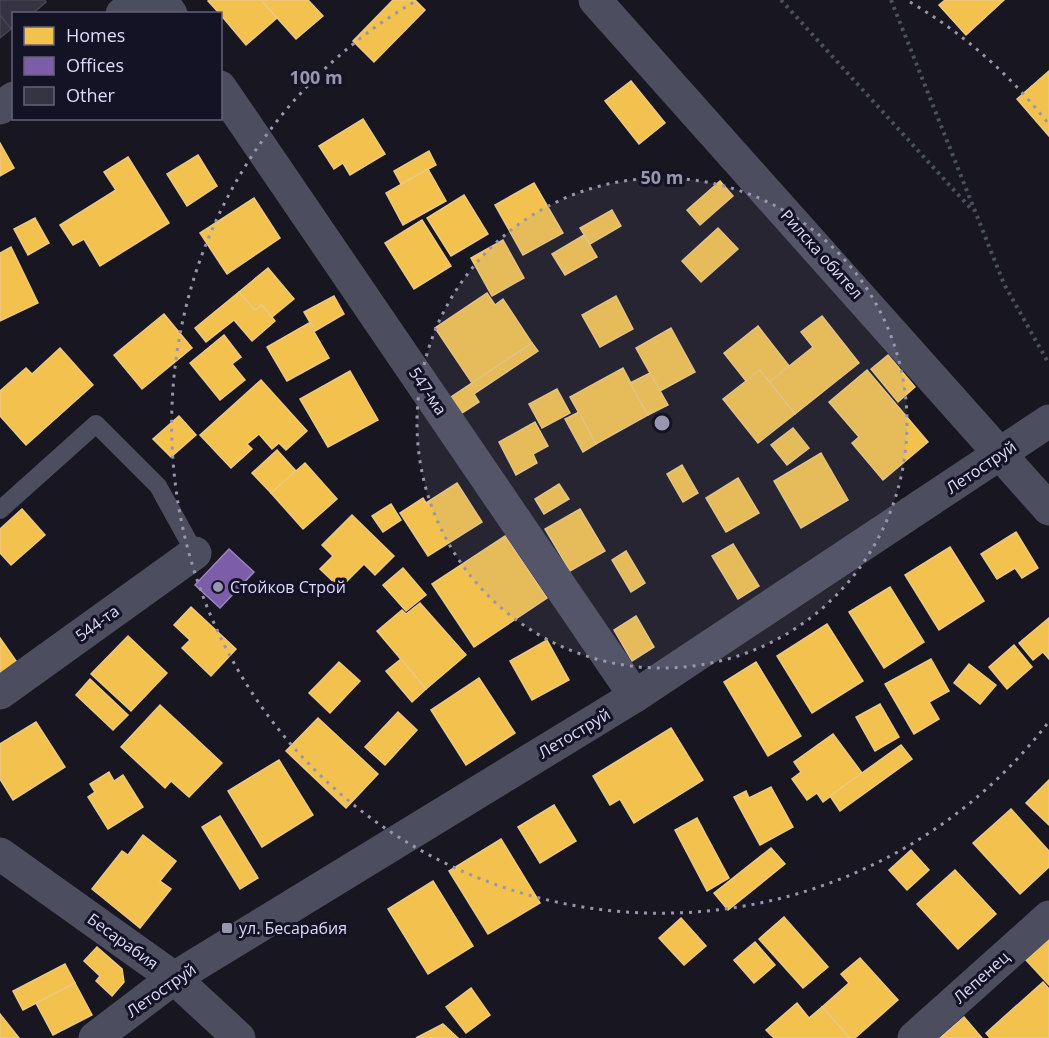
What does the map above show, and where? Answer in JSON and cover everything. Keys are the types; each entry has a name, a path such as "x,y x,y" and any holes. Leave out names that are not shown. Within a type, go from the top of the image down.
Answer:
{"street":[{"path":"124,12 139,0"},
{"name":"Рилска обител","path":"595,0 1049,509"},
{"name":"547-ма","path":"222,90 635,696"},
{"name":"Летоструй","path":"95,1038 174,978 635,696 1049,422"},
{"name":"544-та","path":"0,693 195,553"},
{"name":"Бесарабия","path":"0,854 174,978 239,1038"},
{"name":"Лепенец","path":"914,1038 1049,916"}],"lane":[{"path":"0,510 96,424 158,486 195,553"}],"path":[{"path":"781,0 976,214"},
{"path":"891,0 1004,285 1049,364"}],"building: Homes":[{"path":"261,0 277,18 246,45 222,16 222,12 218,12 208,1"},
{"path":"261,0 308,0 323,16 296,39"},
{"path":"393,0 415,0 425,10 374,62 353,41"},
{"path":"945,0 1004,0 966,35 939,5"},
{"path":"1049,71 1049,136 1017,99"},
{"path":"631,81 665,123 639,144 605,101"},
{"path":"363,119 385,154 350,175 343,163 334,169 319,146"},
{"path":"0,143 14,168 0,176"},
{"path":"429,151 436,165 401,184 394,171"},
{"path":"198,155 217,186 187,206 167,174"},
{"path":"128,157 169,223 100,266 84,239 73,245 60,225 116,190 104,172"},
{"path":"428,169 446,201 403,225 386,193"},
{"path":"720,181 733,196 700,225 687,210"},
{"path":"534,183 563,233 523,255 495,205"},
{"path":"464,195 488,234 451,256 427,218"},
{"path":"254,198 280,238 227,274 200,233"},
{"path":"612,210 621,226 590,244 580,228"},
{"path":"35,218 49,243 28,255 14,229"},
{"path":"422,220 451,266 414,289 385,243"},
{"path":"718,228 738,249 701,282 682,261"},
{"path":"584,235 597,257 565,275 552,254"},
{"path":"503,240 524,278 492,296 471,258"},
{"path":"11,247 38,303 0,321 0,253"},
{"path":"268,268 294,299 272,317 262,305 255,310 239,292"},
{"path":"239,292 255,310 262,305 275,321 252,341 234,320 206,342 195,328"},
{"path":"487,293 495,305 503,299 532,343 472,383 435,328"},
{"path":"334,296 344,314 315,331 304,312"},
{"path":"616,296 633,329 600,347 582,315"},
{"path":"164,314 192,348 142,389 114,355"},
{"path":"822,316 859,363 795,414 769,382 813,347 801,332"},
{"path":"309,323 329,358 287,381 267,347"},
{"path":"758,326 789,366 769,382 760,370 746,381 724,353"},
{"path":"671,328 695,372 660,391 636,348"},
{"path":"224,335 241,357 232,364 245,380 220,400 190,363"},
{"path":"532,343 538,351 474,394 479,402 459,415 448,399"},
{"path":"60,348 93,385 26,445 0,416 0,391 26,368 32,374"},
{"path":"888,355 915,387 898,402 871,369"},
{"path":"623,368 648,415 596,444 570,397"},
{"path":"760,370 795,414 758,443 723,399"},
{"path":"867,370 928,442 883,480 852,443 859,437 829,402"},
{"path":"350,371 378,420 328,447 300,399"},
{"path":"650,373 668,405 648,415 630,383"},
{"path":"261,380 307,431 286,450 279,443 272,449 259,434 247,444 252,449 231,468 200,435"},
{"path":"557,389 570,413 542,428 529,404"},
{"path":"579,412 596,444 583,452 565,419"},
{"path":"179,416 196,435 171,457 153,439"},
{"path":"535,422 548,446 533,454 537,463 516,475 499,442"},
{"path":"793,428 809,448 787,465 771,445"},
{"path":"277,450 296,471 271,493 252,473"},
{"path":"821,453 848,500 801,528 774,481"},
{"path":"305,463 337,499 303,529 271,493"},
{"path":"682,465 698,493 683,502 667,474"},
{"path":"738,478 759,513 726,532 706,498"},
{"path":"457,483 482,522 428,556 400,513 423,498 426,503"},
{"path":"559,484 569,499 544,514 535,499"},
{"path":"391,504 401,520 383,532 372,516"},
{"path":"22,509 45,535 11,565 0,553 0,529"},
{"path":"580,509 605,551 570,571 545,529"},
{"path":"352,515 394,556 375,575 364,564 340,588 320,569 333,556 322,545"},
{"path":"1016,532 1038,568 1022,578 1015,568 997,579 981,554"},
{"path":"505,536 547,598 474,647 432,584"},
{"path":"733,544 759,586 738,599 712,556"},
{"path":"950,547 984,601 939,630 905,575"},
{"path":"626,551 645,583 631,592 612,560"},
{"path":"403,568 426,595 406,611 383,585"},
{"path":"890,587 924,642 884,668 849,612"},
{"path":"420,603 466,655 426,689 377,631 402,610 406,614"},
{"path":"191,607 236,649 211,676 182,648 190,640 174,625"},
{"path":"636,616 654,647 632,661 614,630"},
{"path":"1049,618 1049,659 1043,652 1033,660 1019,643"},
{"path":"827,624 863,681 812,713 777,656"},
{"path":"128,636 167,673 131,711 91,674"},
{"path":"0,638 21,668 0,683"},
{"path":"547,640 569,680 532,700 510,661"},
{"path":"1014,645 1032,667 1007,689 989,667"},
{"path":"401,659 426,689 412,702 386,671"},
{"path":"931,659 949,691 929,702 939,719 914,734 885,684"},
{"path":"339,662 360,681 330,713 309,693"},
{"path":"756,662 801,736 768,756 724,682"},
{"path":"969,664 996,685 980,704 954,683"},
{"path":"479,678 515,733 466,765 431,710"},
{"path":"90,679 128,715 113,730 76,695"},
{"path":"880,704 899,737 875,751 856,717"},
{"path":"160,705 222,763 189,797 171,781 165,788 121,747"},
{"path":"398,712 417,730 385,765 365,747"},
{"path":"318,718 378,774 346,808 286,751"},
{"path":"36,722 65,767 13,800 0,779 0,744"},
{"path":"671,728 703,780 634,823 620,799 610,805 593,776"},
{"path":"833,734 862,773 823,802 817,793 807,800 792,779 801,772 794,762"},
{"path":"901,745 912,759 840,811 830,796"},
{"path":"279,760 313,815 262,847 228,791"},
{"path":"109,772 114,781 123,775 143,807 108,829 88,797 95,792 90,784"},
{"path":"1049,780 1049,825 1026,803"},
{"path":"771,787 793,827 760,845 734,797 746,791 749,798"},
{"path":"554,805 576,841 540,863 518,827"},
{"path":"1011,809 1049,851 1049,867 1020,894 973,843"},
{"path":"220,816 258,878 240,889 202,827"},
{"path":"697,818 729,878 707,891 675,830"},
{"path":"143,835 176,861 160,881 171,889 140,928 92,889 122,851 128,855"},
{"path":"501,839 540,903 488,934 449,871"},
{"path":"771,848 785,864 728,910 714,893"},
{"path":"911,850 929,870 907,890 889,870"},
{"path":"955,870 996,914 958,949 917,904"},
{"path":"433,881 473,946 428,974 388,909"},
{"path":"784,917 828,967 803,988 759,939"},
{"path":"681,918 706,946 684,965 659,938"},
{"path":"1049,939 1049,985 1026,960"},
{"path":"755,942 775,965 754,983 734,960"},
{"path":"97,947 122,969 124,982 112,996 96,981 100,976 84,961"},
{"path":"860,958 898,1000 855,1038 850,1038 822,1007 849,983 841,974"},
{"path":"65,964 75,983 23,1010 13,991"},
{"path":"1043,982 1049,989 1049,1038 990,1038 986,1033"},
{"path":"75,983 92,1015 53,1035 36,1003"},
{"path":"471,988 490,1015 466,1033 446,1007"},
{"path":"797,1003 809,1018 822,1007 850,1038 774,1038 766,1030"},
{"path":"0,1014 19,1038 0,1038"},
{"path":"964,1017 982,1038 940,1038"},
{"path":"443,1024 458,1038 416,1038"}],"building: Offices":[{"path":"229,549 254,572 220,608 195,585"}],"building: Other":[{"path":"0,0 45,0 46,2 34,12 12,12 11,29 0,15"},
{"path":"0,15 11,29 0,38"}],"place":[{"name":"Стойков Строй","path":"218,587"},
{"name":"ул. Бесарабия","path":"227,928"}]}
